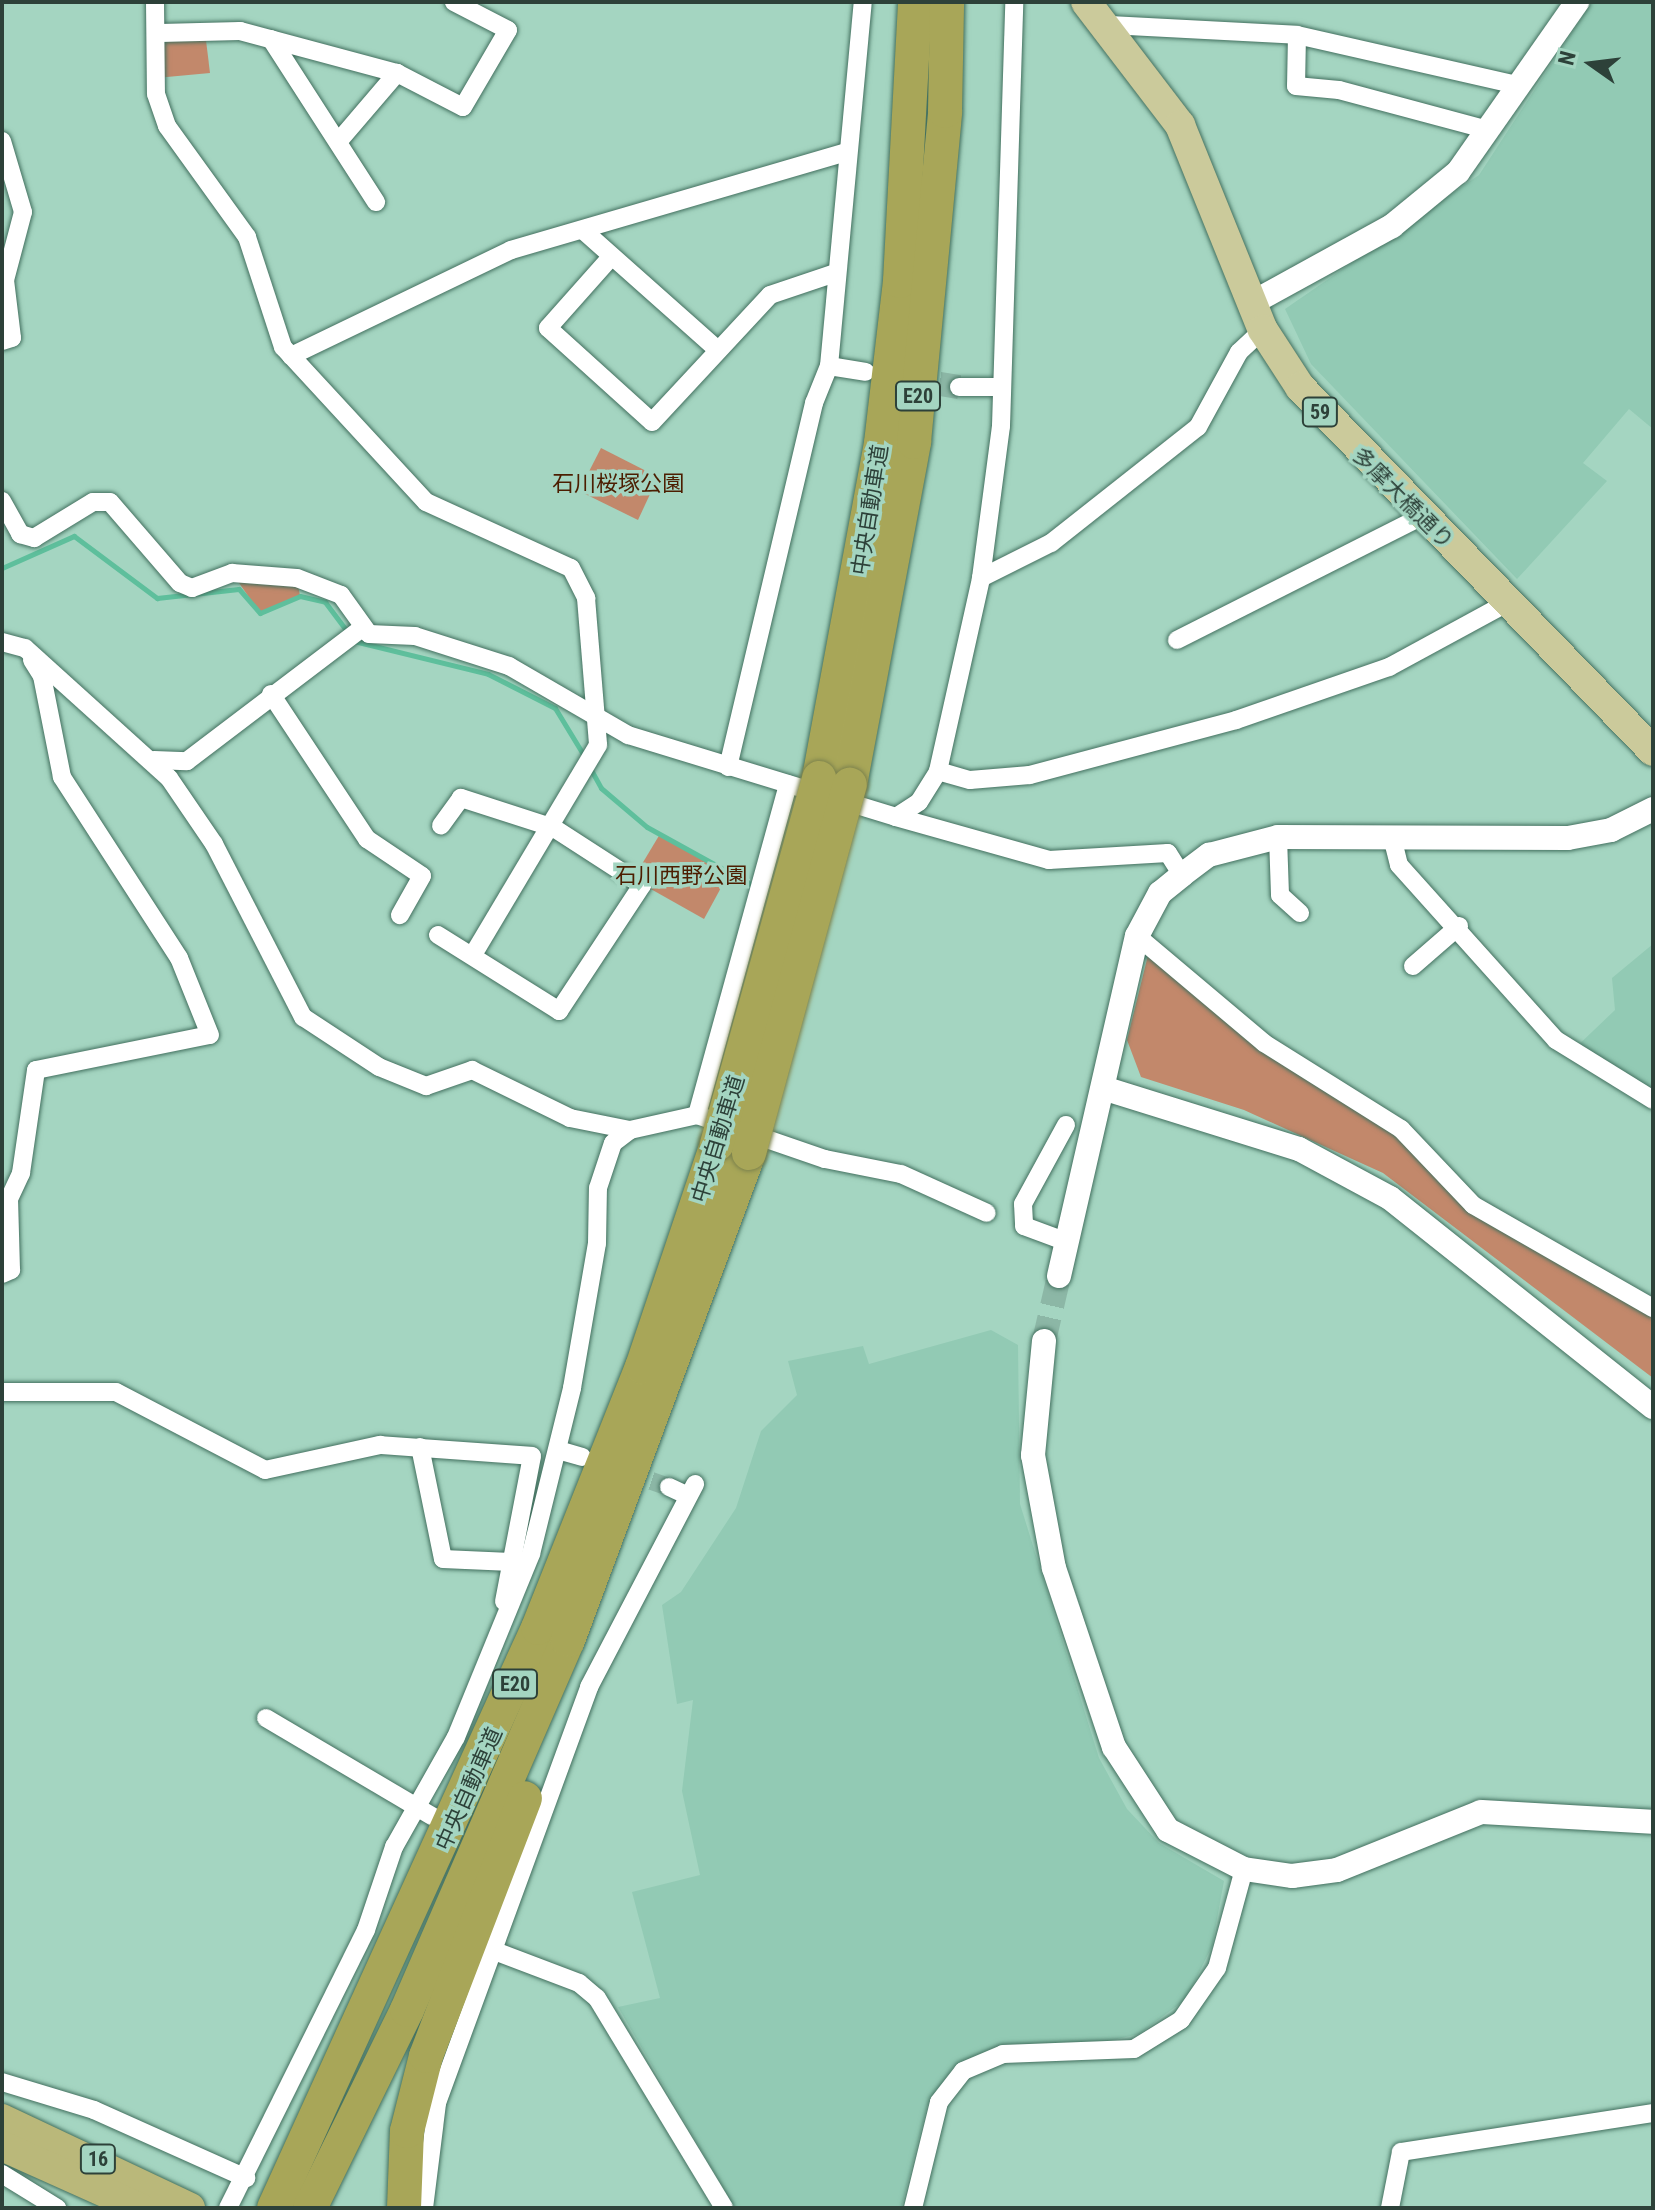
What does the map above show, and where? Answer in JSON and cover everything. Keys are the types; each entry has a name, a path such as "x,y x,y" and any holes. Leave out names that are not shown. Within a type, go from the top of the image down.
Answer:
{"highway":[{"name":"中央自動車道","path":"819,782 881,443 900,281 915,2"},
{"name":"中央自動車道","path":"310,2208 507,1786 614,1530 723,1232 733,1148 819,782 914,442 945,111 947,2"},
{"name":"中央自動車道","path":"274,2208 538,1628 733,1148"},
{"path":"416,2208 407,2131 426,2056 687,1382 723,1232"},
{"name":"16","path":"2,2119 190,2208"},
{"name":"16","path":"2,2146 140,2208"}],"main road":[{"name":"多摩大橋通り","path":"1086,2 1109,25 1191,147 1258,316 1325,418 1653,751"}],"street":[{"path":"155,2 160,33 156,94 167,126 247,237 267,315 291,356 426,502 571,568 595,644 599,717 594,755 554,828 473,955"},
{"path":"160,33 240,31 397,73 463,107 508,30 454,2"},
{"path":"728,767 814,403 829,366 832,274 863,2"},
{"path":"896,817 919,802 938,771 981,578 1000,387 1014,2"},
{"path":"981,578 1051,543 1198,427 1258,316 1392,226 1458,172 1577,2"},
{"path":"1109,25 1297,35 1521,86"},
{"path":"1297,35 1296,86 1339,90 1488,130"},
{"path":"271,39 376,202"},
{"path":"338,142 397,73"},
{"path":"2,141 23,212 5,280 12,338 2,341"},
{"path":"291,356 511,250 585,232 736,179 847,152"},
{"path":"585,232 718,350"},
{"path":"611,257 548,328 652,422 770,295 832,274"},
{"path":"829,366 866,372"},
{"path":"959,387 1000,387"},
{"path":"2,501 20,534 34,538 93,502 110,502 180,583 192,588 232,573 297,578 341,595 359,631"},
{"path":"1177,640 1422,516"},
{"path":"938,771 970,780 1030,775 1236,720 1389,667 1507,603"},
{"path":"154,760 187,761 271,694 359,631 415,636 509,666 628,735 728,767 819,782 896,817 1049,860 1168,853 1182,875"},
{"path":"2,642 25,648 97,718 154,760 214,844 303,1017 379,1067 426,1086 472,1070 570,1118 630,1130 697,1115 825,1159 901,1174 987,1213"},
{"path":"2,1274 11,1270 5,1225 36,1070 210,1035 179,958 62,777 42,676 25,648"},
{"path":"271,694 367,839 422,876 400,915"},
{"path":"697,1115 819,782"},
{"path":"438,935 559,1011 642,885 554,828 461,798 441,826"},
{"path":"1059,1276 1137,936 1160,893 1182,875 1209,855 1278,837 1568,838 1611,830 1653,809"},
{"path":"1278,837 1280,895 1300,913"},
{"path":"1392,837 1399,865 1459,926 1556,1040 1653,1100"},
{"path":"1413,966 1459,926"},
{"path":"1137,936 1264,1043 1401,1129 1473,1205 1653,1308"},
{"path":"1103,1088 1299,1149 1390,1198 1653,1407"},
{"path":"1066,1125 1023,1204 1024,1226 1067,1242"},
{"path":"230,2204 246,2178 366,1930 413,1808 456,1737 531,1554 558,1450 597,1243 604,1162 630,1130"},
{"path":"1044,1341 1033,1418 1038,1496 1054,1568 1114,1747 1168,1830 1244,1869 1292,1876 1337,1870 1442,1822 1489,1811 1653,1822"},
{"path":"2,1392 116,1392 265,1470 380,1445 532,1456 500,1630"},
{"path":"420,1447 443,1559 511,1562"},
{"path":"558,1450 582,1457"},
{"path":"416,2208 431,2126 523,1858 589,1687 692,1490 669,1487"},
{"path":"266,1718 413,1808 432,1816"},
{"path":"913,2208 939,2102 963,2071 1003,2054 1134,2049 1181,2020 1217,1968 1244,1869"},
{"path":"492,1950 579,1983 597,1998 724,2208"},
{"path":"2,2082 94,2110 246,2178"},
{"path":"1390,2208 1401,2152 1653,2113"},
{"path":"2,2174 57,2208"}],"shaded area":[{"path":"1592,2 1653,2 1653,429 1629,409 1583,463 1607,481 1517,579 1311,364 1285,309 1479,175"},
{"path":"1653,944 1653,1100 1571,1052 1615,1010 1612,978"},
{"path":"991,1330 1018,1345 1020,1504 1099,1758 1127,1809 1159,1843 1224,1881 1212,1946 1186,1999 1139,2034 1095,2044 1004,2044 954,2066 927,2106 901,2208 735,2208 618,2007 660,1998 632,1892 700,1875 682,1791 693,1700 677,1704 662,1605 681,1592 736,1508 761,1431 797,1395 788,1361 863,1346 869,1364"}],"green space":[{"path":"205,32 210,73 156,78 160,33"},
{"name":"石川桜塚公園","path":"601,448 658,477 638,520 579,491"},
{"path":"232,573 297,578 300,596 260,613"},
{"name":"石川西野公園","path":"660,834 729,873 704,919 633,879"},
{"path":"1150,947 1264,1043 1401,1129 1473,1205 1653,1308 1653,1378 1383,1173 1244,1110 1141,1077 1127,1040"}],"waterway":[{"path":"2,568 74,536 157,598 239,589 260,613 300,596 325,602 348,633"},
{"path":"354,641 488,674 555,708 586,759"},
{"path":"590,768 601,788 647,827 752,885"}],"tunnel":[{"path":"904,378 959,387"},
{"path":"1044,1341 1059,1276"},
{"path":"626,1472 669,1487"}]}
